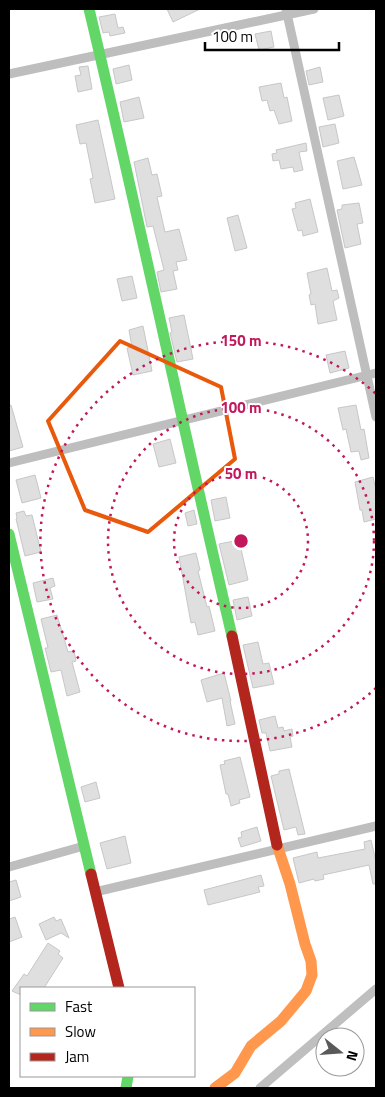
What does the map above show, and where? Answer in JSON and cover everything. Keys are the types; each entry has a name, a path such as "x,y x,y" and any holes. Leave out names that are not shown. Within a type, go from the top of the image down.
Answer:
{"street":[{"path":"89,9 243,682 278,849 290,884 311,961 312,975 306,991 281,1021 251,1046 234,1073 215,1088"},
{"path":"9,74 287,11 314,9"},
{"path":"287,11 376,417"},
{"path":"9,463 376,373"},
{"path":"9,534 119,987"},
{"path":"95,892 376,826"},
{"path":"9,867 84,846"}],"highlighted area":[{"path":"120,341 221,387 235,459 148,532 85,510 48,421"}],"building":[{"path":"167,9 200,9 173,22"},
{"path":"115,14 118,28 123,27 125,33 110,36 109,32 103,33 99,17"},
{"path":"271,31 274,47 259,50 255,34"},
{"path":"129,65 132,80 116,84 113,69"},
{"path":"88,66 92,89 78,92 75,76 81,75 79,67"},
{"path":"320,67 323,82 309,85 306,71"},
{"path":"281,83 284,98 287,97 292,121 279,124 274,110 270,111 267,100 262,101 259,87"},
{"path":"339,95 344,116 328,120 323,98"},
{"path":"139,97 144,118 124,122 120,102"},
{"path":"98,120 115,199 95,203 90,179 93,178 86,143 80,144 76,125"},
{"path":"335,124 339,143 323,147 319,127"},
{"path":"306,143 307,151 299,152 303,170 294,172 293,167 281,169 279,160 273,161 272,154 277,153 276,150"},
{"path":"354,157 362,185 343,189 337,161"},
{"path":"148,158 152,175 157,174 162,196 157,197 165,232 179,229 187,260 176,262 178,270 173,271 177,289 161,292 157,272 164,270 153,226 147,227 134,162"},
{"path":"310,199 318,232 303,236 302,230 298,231 292,209 296,208 295,203"},
{"path":"359,203 363,223 357,224 361,244 345,248 337,210 342,209 342,205"},
{"path":"238,215 247,248 235,251 227,218"},
{"path":"327,268 332,291 337,290 339,298 333,301 337,320 318,324 315,304 311,305 307,273"},
{"path":"132,276 137,298 122,301 117,279"},
{"path":"184,315 193,359 177,362 170,333 172,332 169,318"},
{"path":"143,326 152,371 133,375 127,348 132,347 129,330"},
{"path":"345,351 349,368 330,373 326,355"},
{"path":"11,405 23,447 9,451 9,406"},
{"path":"356,405 361,430 364,429 369,458 361,460 359,451 351,452 346,429 343,430 338,408"},
{"path":"170,439 176,463 159,467 153,444"},
{"path":"35,475 41,498 22,503 16,480"},
{"path":"373,477 376,490 376,519 364,522 355,482"},
{"path":"226,497 230,518 215,521 211,500"},
{"path":"194,510 197,524 188,526 185,513"},
{"path":"24,511 26,516 32,515 41,552 25,556 16,519 16,513"},
{"path":"239,540 248,580 229,585 219,544"},
{"path":"196,553 200,570 198,571 215,631 198,635 195,622 191,623 179,557"},
{"path":"53,578 55,586 50,588 53,599 37,602 33,583"},
{"path":"248,597 252,616 237,620 233,600"},
{"path":"57,615 68,652 74,651 76,661 72,662 80,692 67,696 61,670 51,672 45,648 48,648 41,619"},
{"path":"258,642 263,664 269,663 274,684 253,688 243,645"},
{"path":"224,673 235,724 227,726 222,698 207,702 201,680"},
{"path":"275,716 278,728 283,727 284,731 292,729 293,736 290,737 292,747 270,751 266,733 262,733 259,720"},
{"path":"240,757 250,797 239,800 240,803 231,806 228,794 226,794 220,765 225,764 224,761"},
{"path":"289,769 305,834 298,835 296,827 284,830 271,776 279,774 279,771"},
{"path":"96,782 100,798 85,802 81,787"},
{"path":"257,827 261,841 241,847 238,838 242,837 241,832"},
{"path":"125,836 131,863 107,869 100,843"},
{"path":"371,840 376,862 376,884 373,884 369,865 323,875 324,879 315,881 314,879 299,883 293,858 317,852 318,858 365,849 364,842"},
{"path":"261,875 264,886 258,887 260,892 208,905 204,890"},
{"path":"16,880 21,897 9,901 9,882"},
{"path":"15,917 22,937 9,942 9,919"},
{"path":"54,917 56,921 61,919 69,938 61,933 46,940 39,924"},
{"path":"48,943 60,951 58,954 63,958 45,987 20,987 20,995 12,991 24,974 27,976"}],"waterway":[{"path":"260,1088 376,989"}],"traffic: fast":[{"path":"89,9 232,636"},
{"path":"9,534 91,874"},
{"path":"126,1088 128,1077"}],"traffic: slow":[{"path":"215,1088 235,1073 251,1046 281,1021 306,991 312,975 311,961 290,884 277,845"}],"traffic: jam":[{"path":"232,636 277,845"},
{"path":"91,874 119,987"}]}
